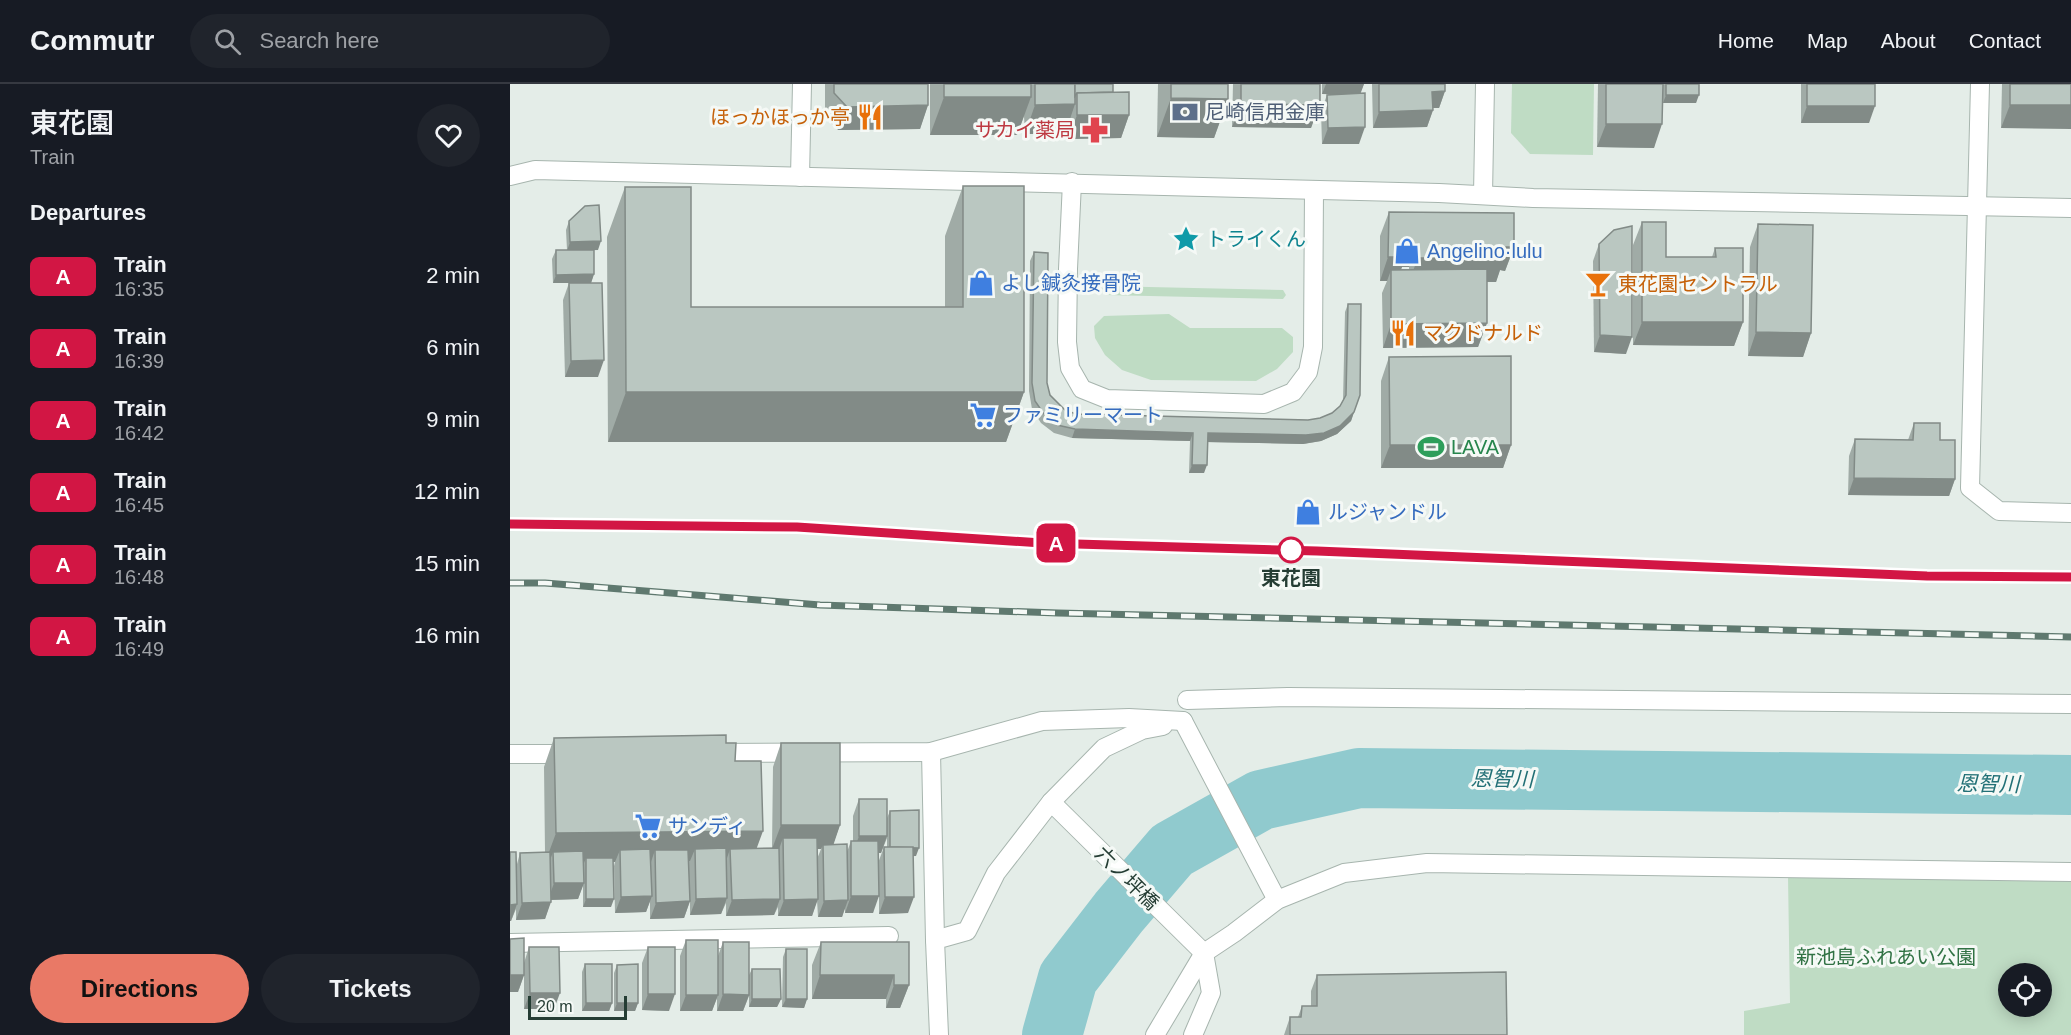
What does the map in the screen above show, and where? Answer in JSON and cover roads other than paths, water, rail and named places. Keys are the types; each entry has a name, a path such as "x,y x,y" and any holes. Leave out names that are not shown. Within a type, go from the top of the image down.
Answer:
{"street":[{"path":"800,177 802,84"},
{"path":"1483,195 1485,84"},
{"path":"1980,84 1970,488 1999,511 2071,513"},
{"path":"510,176 535,170 1072,182 1544,198 2071,208"},
{"path":"1072,182 1067,305 1070,369 1082,389 1107,399 1264,404 1293,392 1308,372 1312,347 1314,190"},
{"path":"1187,700 1300,697 2071,704"},
{"path":"689,753 931,752 1042,721 1129,718 1183,722"},
{"path":"934,940 967,931 996,873 1051,802 1104,748 1142,730 1183,722"},
{"path":"1183,722 1277,900"},
{"path":"931,752 934,940 939,1035"},
{"path":"510,754 594,754"},
{"name":"六ノ坪橋","path":"1051,802 1203,953"},
{"path":"1155,1035 1203,953 1277,900 1344,873 1428,863 2071,872"},
{"path":"510,943 890,936"},
{"path":"1193,1035 1211,993 1203,953"}],"waterway":[{"name":"恩智川","path":"1052,1035 1068,978 1119,912 1172,850 1261,800 1359,778 2071,785"}],"railway":[{"path":"510,524 797,527 1042,543 1317,551 1927,576 2071,577"},
{"path":"510,583 545,583 820,605 1058,613 2071,637"}],"train":[{"name":"A","path":"510,524 797,527 1042,543 1317,551 1927,576 2071,577"}],"place":[{"name":"尼崎信用金庫","path":"1185,112"},
{"name":"ほっかほっか亭","path":"870,117"},
{"name":"サカイ薬局","path":"1095,130"},
{"name":"トライくん","path":"1186,239"},
{"name":"Angelino·lulu","path":"1407,251"},
{"name":"よし鍼灸接骨院","path":"981,283"},
{"name":"東花園セントラル","path":"1598,284"},
{"name":"マクドナルド","path":"1403,333"},
{"name":"ファミリーマート","path":"983,415"},
{"name":"LAVA","path":"1431,447"},
{"name":"ルジャンドル","path":"1308,512"},
{"name":"東花園","path":"1291,550"},
{"name":"サンディ","path":"648,826"}],"park label":[{"name":"新池島ふれあい公園","path":"1886,957"}]}
